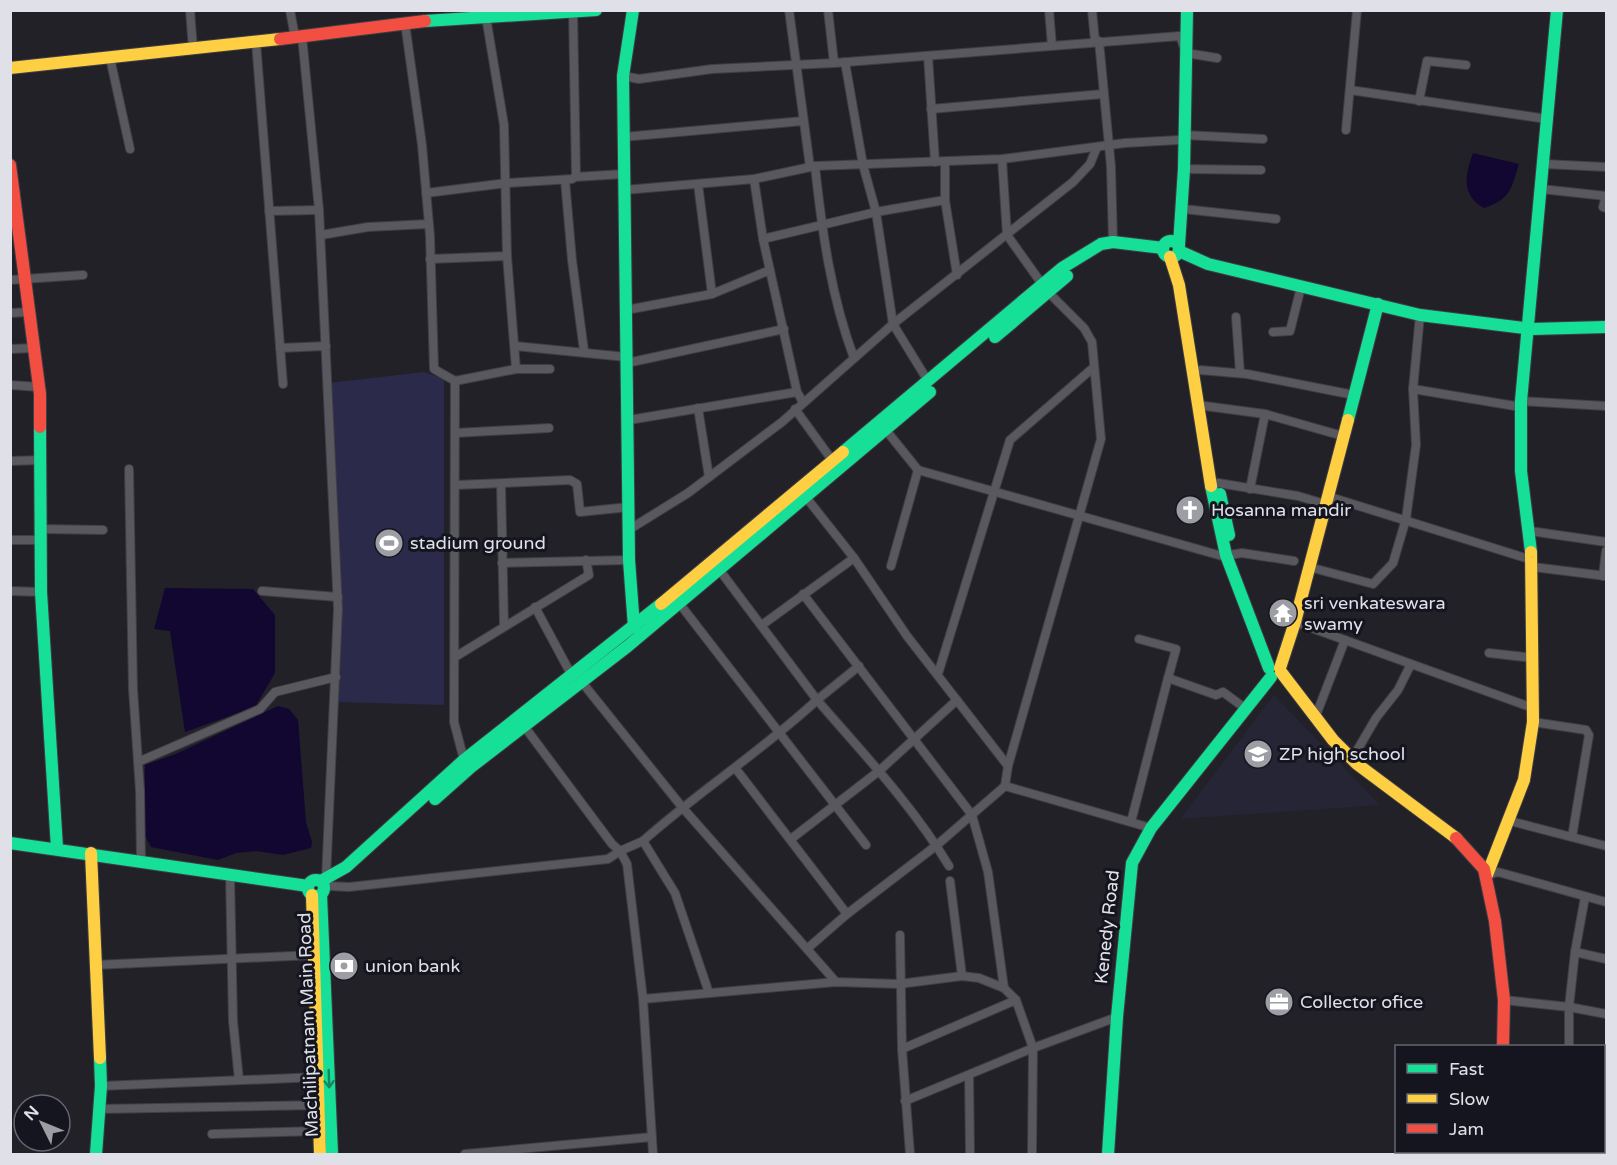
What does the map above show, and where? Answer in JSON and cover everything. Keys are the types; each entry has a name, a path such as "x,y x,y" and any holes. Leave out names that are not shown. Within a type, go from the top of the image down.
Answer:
{"main road":[{"path":"10,68 256,42 485,13 596,10"},
{"path":"633,10 623,76 623,174 629,420 629,560 636,632"},
{"path":"1180,10 1182,137 1185,169 1183,209 1172,249 1186,282 1230,554"},
{"path":"1187,10 1182,137 1172,249 1210,483 1230,554 1275,670 1352,759 1402,800 1461,842 1481,864 1487,875 1504,1000 1503,1045"},
{"path":"1487,875 1510,821 1524,780 1533,722 1533,563 1521,471 1521,404 1557,10"},
{"path":"10,165 39,387 42,460 41,592 57,848"},
{"path":"320,887 346,867 464,760 576,679 805,496 1045,288 1062,268 1101,244 1113,242 1172,249 1208,264 1420,315 1527,328 1606,327"},
{"path":"636,632 680,603 716,565 832,460 1045,288 1085,261 1110,248 1172,249"},
{"name":"Kenedy Road","path":"1108,1155 1117,1017 1132,863 1151,828 1275,670 1295,622 1378,304"},
{"path":"10,843 320,887 350,873 576,679"},
{"path":"92,853 101,1086 96,1155"},
{"name":"Machilipatnam Main Road","path":"320,887 313,955 332,1155"},
{"name":"Machilipatnam Main Road","path":"320,887 321,1021 318,1077 320,1155"}],"street":[{"path":"190,10 193,49"},
{"path":"290,10 298,37 319,210 338,597 336,677 320,887 349,887 608,859 643,841 682,807 780,734 859,666"},
{"path":"789,10 803,121 821,225 841,325 854,358"},
{"path":"828,10 834,63"},
{"path":"1049,10 1052,46"},
{"path":"1092,10 1109,146 1113,242"},
{"path":"1346,130 1357,10"},
{"path":"573,11 575,177"},
{"path":"485,13 504,125 507,256 516,369"},
{"path":"405,23 426,194 434,369 455,381 516,369 550,369"},
{"path":"623,76 639,79 712,69 834,63 1180,36 1186,52 1217,58"},
{"path":"256,42 283,384"},
{"path":"928,56 931,109 957,275"},
{"path":"110,58 130,149"},
{"path":"1419,101 1427,61 1466,65"},
{"path":"845,62 862,165 876,212 893,324 928,381"},
{"path":"1350,90 1547,119"},
{"path":"931,109 1103,94"},
{"path":"623,137 803,121"},
{"path":"624,190 754,179 812,167 1002,159 1182,137 1263,140"},
{"path":"630,529 709,477 795,410 893,324 1080,176 1090,164 1097,147"},
{"path":"808,948 847,914 937,845 1005,786 1008,766 1101,439 1092,342 1084,328 1045,288 1007,235 1002,159"},
{"path":"1544,164 1606,167"},
{"path":"1185,169 1261,170"},
{"path":"426,194 507,183 623,174"},
{"path":"754,179 764,239 798,392 803,402"},
{"path":"565,180 572,260 584,351"},
{"path":"698,184 712,294"},
{"path":"1541,189 1596,193 1606,196 1603,207 1606,208"},
{"path":"764,239 876,212 945,200"},
{"path":"1183,209 1276,219"},
{"path":"269,211 319,210"},
{"path":"321,235 368,226 428,224"},
{"path":"430,259 507,256"},
{"path":"626,310 712,294 771,270"},
{"path":"10,280 83,276"},
{"path":"1273,332 1290,331 1297,318 1301,287"},
{"path":"10,313 29,312"},
{"path":"1309,567 1373,584 1393,563 1406,519 1416,445 1413,389 1420,315"},
{"path":"1236,317 1240,374"},
{"path":"515,346 584,351 626,360 784,329"},
{"path":"280,348 326,346"},
{"path":"10,349 34,348"},
{"path":"938,674 1011,440 1094,368"},
{"path":"1200,370 1240,374 1354,395"},
{"path":"455,381 454,722 464,760"},
{"path":"10,386 39,387"},
{"path":"1413,389 1521,404 1606,406"},
{"path":"629,420 798,392"},
{"path":"1205,406 1265,414 1342,436"},
{"path":"698,408 709,477"},
{"path":"795,410 832,460"},
{"path":"1250,489 1265,414"},
{"path":"455,433 549,428"},
{"path":"885,429 918,470 1078,516 1230,554 1294,561"},
{"path":"10,461 42,460"},
{"path":"129,469 133,689 141,861"},
{"path":"891,566 918,470"},
{"path":"456,485 570,480 577,484 580,512 629,507"},
{"path":"1218,483 1326,500 1406,519 1533,563 1605,576 1606,551"},
{"path":"501,484 504,626"},
{"path":"805,496 854,558 907,636 1008,766"},
{"path":"10,540 103,530"},
{"path":"1530,531 1606,542"},
{"path":"762,625 854,558"},
{"path":"455,657 589,575 586,560"},
{"path":"502,563 629,560"},
{"path":"716,565 817,700 879,771 937,845 949,866"},
{"path":"10,591 41,592"},
{"path":"262,591 338,597"},
{"path":"803,594 972,815 988,872 1005,988"},
{"path":"680,603 866,845"},
{"path":"535,607 576,679 682,807 836,982"},
{"path":"1295,622 1410,666 1533,708"},
{"path":"1131,822 1176,649 1139,639"},
{"path":"1315,718 1345,640"},
{"path":"1489,653 1534,658"},
{"path":"1352,759 1372,723 1398,690 1410,666"},
{"path":"138,762 260,710 275,692 336,677"},
{"path":"1168,678 1216,695 1223,692 1246,709"},
{"path":"791,839 879,771 957,700"},
{"path":"1533,722 1586,730 1589,735 1572,837"},
{"path":"524,726 612,844 620,851 627,864 643,999 653,1155"},
{"path":"736,769 847,914"},
{"path":"1005,786 1151,828"},
{"path":"1510,821 1606,846"},
{"path":"643,841 675,893 709,993"},
{"path":"1487,875 1498,872 1606,902"},
{"path":"230,876 233,1021 238,1080"},
{"path":"950,881 962,976"},
{"path":"1569,1045 1569,1007 1575,952 1585,897"},
{"path":"900,934 902,1049 910,1155"},
{"path":"1575,952 1606,960"},
{"path":"95,965 313,955"},
{"path":"643,999 836,982 900,984 962,976 979,978 1005,988 1016,1000 1033,1048 1032,1155"},
{"path":"902,1049 1016,1000"},
{"path":"1504,1000 1569,1007 1606,1014"},
{"path":"905,1101 1033,1048 1117,1017"},
{"path":"969,1075 970,1155"},
{"path":"101,1086 318,1077"},
{"path":"99,1109 318,1105"},
{"path":"212,1134 319,1131"},
{"path":"465,1155 652,1137"}],"shaded area":[{"path":"1473,153 1519,164 1509,192 1500,201 1484,208 1471,197 1468,191 1468,169"},
{"name":"stadium ground","path":"424,372 444,379 444,705 338,702 329,383"},
{"path":"165,588 253,589 275,615 275,673 255,707 185,732 170,631 154,629"},
{"path":"1274,695 1380,805 1180,819"},
{"path":"278,706 289,709 298,720 306,822 312,842 311,848 283,855 256,851 236,853 218,860 151,847 144,834 145,765 176,754"}],"traffic: fast":[{"path":"425,21 596,10"},
{"path":"633,10 623,76 629,560 634,627"},
{"path":"1179,245 1184,169 1187,10"},
{"path":"1531,552 1521,471 1521,401 1557,10"},
{"path":"1168,241 1174,241 1179,249 1177,255 1168,257 1163,252 1163,246 1168,241"},
{"path":"843,452 1062,268 1101,244 1113,242 1163,248"},
{"path":"1179,251 1208,264 1420,315 1532,329 1606,327"},
{"path":"995,337 1067,276"},
{"path":"1348,420 1378,304"},
{"path":"435,799 471,767 628,646 930,392"},
{"path":"40,427 41,592 57,848"},
{"path":"1211,486 1226,555 1269,668"},
{"path":"1220,494 1229,535"},
{"path":"321,881 346,867 464,760 661,604"},
{"path":"1108,1154 1117,1017 1132,863 1151,828 1271,677"},
{"path":"10,843 308,886"},
{"path":"313,880 319,880 324,888 322,894 313,896 308,891 308,885 313,880"},
{"path":"321,895 332,1154"},
{"path":"96,1154 101,1086 100,1058"}],"traffic: slow":[{"path":"10,68 280,39"},
{"path":"1170,257 1179,285 1211,486"},
{"path":"1280,668 1295,622 1348,420"},
{"path":"661,604 843,452"},
{"path":"1487,875 1524,780 1533,722 1531,552"},
{"path":"1281,672 1333,740 1357,764 1456,838"},
{"path":"91,853 100,1058"},
{"path":"312,895 320,1154"}],"traffic: jam":[{"path":"280,39 425,21"},
{"path":"10,165 40,394 40,427"},
{"path":"1456,838 1484,869 1495,921 1504,1000 1503,1045"}],"place":[{"name":"Hosanna mandir","path":"1190,510"},
{"name":"stadium ground","path":"389,543"},
{"name":"sri venkateswara swamy","path":"1283,613"},
{"name":"ZP high school","path":"1258,754"},
{"name":"union bank","path":"344,966"},
{"name":"Collector ofice","path":"1279,1002"}]}
